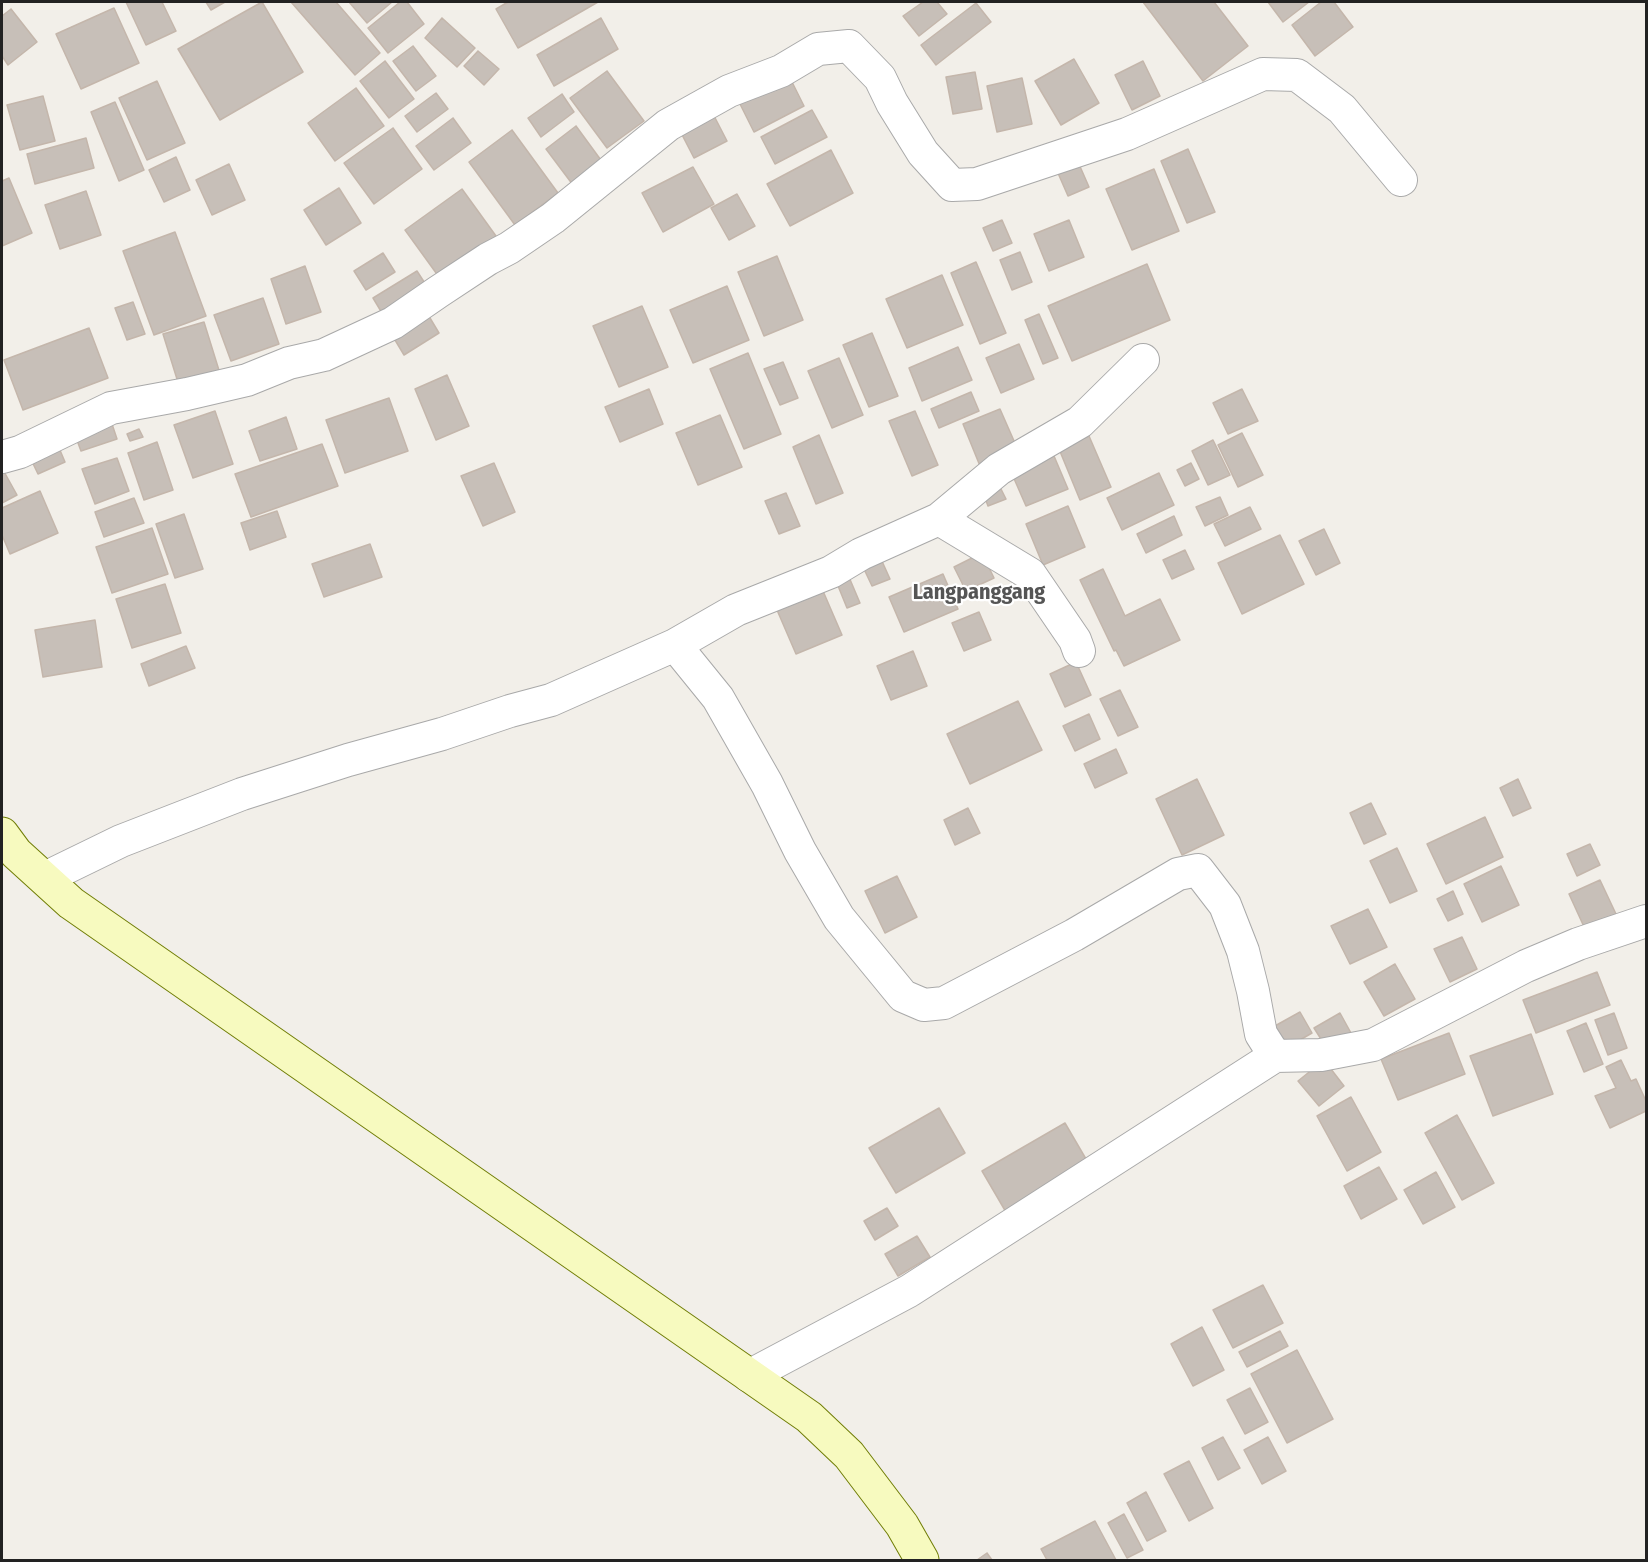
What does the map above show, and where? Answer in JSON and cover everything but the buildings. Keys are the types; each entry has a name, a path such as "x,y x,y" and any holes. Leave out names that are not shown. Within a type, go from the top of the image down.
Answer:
{"main road":[{"path":"2,834 16,853 80,910 809,1417 849,1455 902,1526 922,1560"}],"street":[{"path":"2,457 20,452 111,408 247,380 289,363 324,355 393,323 553,218 668,124 729,91 781,71 819,49 849,46 880,78 892,103 923,153 952,185 977,184 1127,134 1263,74 1297,75 1342,109 1401,180"},
{"path":"45,878 121,842 242,794 551,700 675,645 736,610 831,572 861,554 939,519 999,469 1080,422 1143,360"},
{"path":"939,519 1030,574 1075,640 1079,651"},
{"path":"675,645 718,698 767,784 800,851 839,918 903,996 924,1005 944,1003 1074,935 1178,874 1197,870 1225,905 1243,951 1261,1034 1275,1056"},
{"path":"748,1376 909,1291 1275,1056 1321,1055 1373,1045 1526,966 1578,944 1647,921"}],"district":[{"name":"Langpanggang","path":"979,593"}]}
